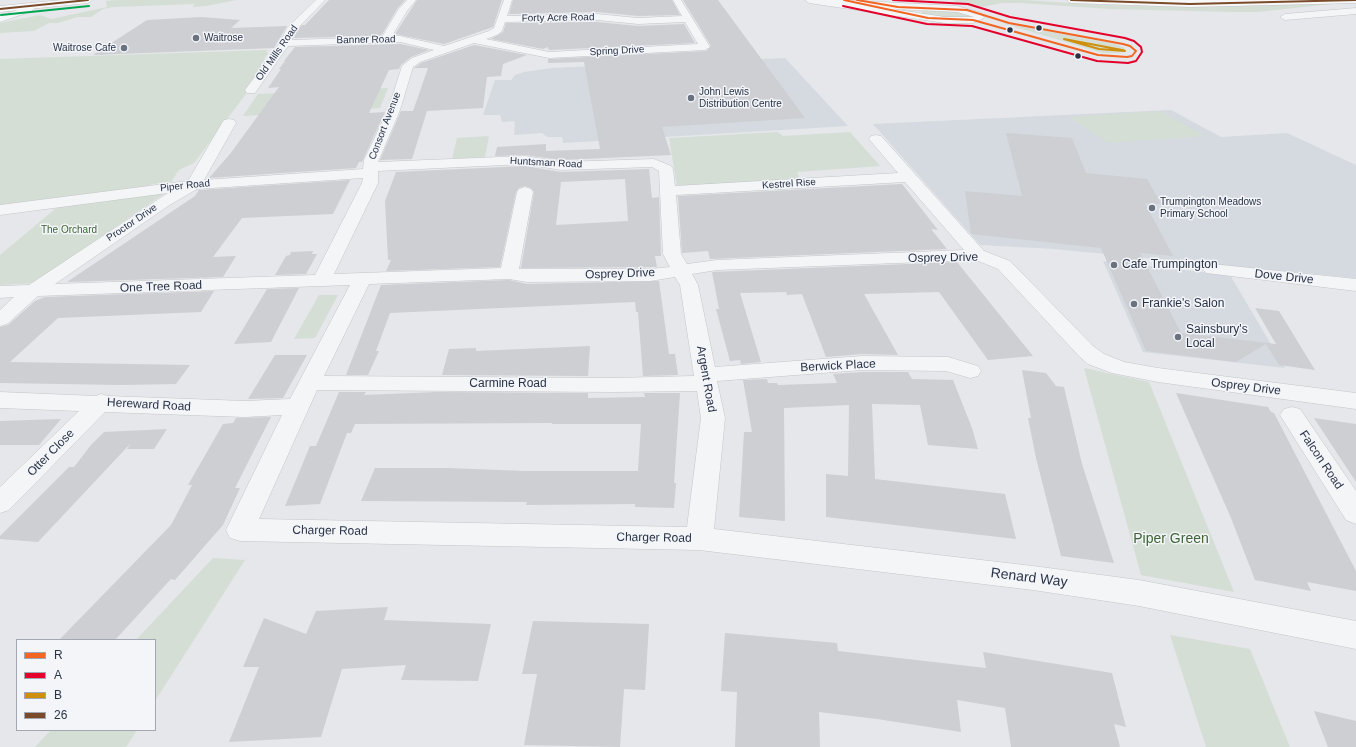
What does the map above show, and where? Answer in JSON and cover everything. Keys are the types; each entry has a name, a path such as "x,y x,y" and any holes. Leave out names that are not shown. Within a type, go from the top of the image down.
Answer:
{"main road":[{"path":"0,9 88,0"},
{"path":"1071,0 1190,4 1282,0 1356,0"}],"street":[{"name":"Old Mills Road","path":"251,90 285,42 291,30 321,0"},
{"path":"385,40 403,10 412,0"},
{"name":"Consort Avenue","path":"322,280 370,183 371,160 394,110 408,66 416,60 475,40 498,29 508,0"},
{"name":"Spring Drive","path":"475,40 549,55 619,48 705,47 677,0"},
{"path":"810,0 957,9 977,13 979,18 963,21 923,7"},
{"path":"944,0 946,4 957,9"},
{"path":"0,19 29,9 32,6"},
{"path":"1284,17 1356,11"},
{"path":"1341,12 1356,16"},
{"name":"Forty Acre Road","path":"502,19 623,16 638,21 688,19"},
{"name":"Forty Acre Road","path":"613,29 611,22 623,16"},
{"name":"Banner Road","path":"285,42 400,39 446,50"},
{"name":"Proctor Drive","path":"0,320 33,291 162,203 193,185 230,123"},
{"path":"876,140 978,255"},
{"name":"Huntsman Road","path":"371,170 525,160 561,166 654,163 666,169 669,190 672,254 680,270"},
{"name":"Piper Road","path":"0,210 193,185 371,170"},
{"name":"Kestrel Rise","path":"669,190 909,176"},
{"path":"510,273 525,192"},
{"name":"Osprey Drive","path":"322,280 510,273 527,276 650,275 717,266 978,255 1004,265 1086,351 1096,359 1120,368 1158,375 1356,401"},
{"name":"Argent Road","path":"680,270 689,285 713,418 699,539"},
{"name":"Dove Drive","path":"1212,270 1356,285"},
{"name":"Charger Road","path":"362,279 309,383 240,530 699,539"},
{"name":"One Tree Road","path":"0,292 322,280"},
{"name":"Berwick Place","path":"706,379 862,363 948,364 970,371"},
{"name":"Carmine Road","path":"309,383 606,385 706,379"},
{"name":"Hereward Road","path":"0,400 101,402 245,409 298,406"},
{"name":"Otter Close","path":"0,503 39,466 101,402"},
{"name":"Falcon Road","path":"1292,415 1354,507"},
{"name":"Renard Way","path":"699,539 1040,579 1139,593 1356,635"}],"shaded area":[{"path":"785,58 848,126 563,143 562,137 547,137 542,133 514,135 515,121 502,122 500,115 483,115 495,80 511,80 515,75 524,72 552,68"},
{"name":"Trumpington Meadows Primary School","path":"1171,110 1221,137 1287,133 1356,165 1356,278 1054,249 980,245 873,124"},
{"path":"1103,261 1230,275 1285,368 1143,352"}],"green space":[{"path":"237,0 193,7 195,4 113,7 103,9 91,17 77,17 58,23 49,23 34,31 0,33 0,23 40,15 51,19 107,7 106,1"},
{"path":"953,0 1024,0 1102,5 1199,7 1342,3 1257,12 1231,12 1110,9 1021,3 1002,3 977,8"},
{"path":"927,9 960,11 973,14 974,17 965,19 923,14 921,11"},
{"path":"1002,23 1115,44 1125,48 1125,52 1103,53"},
{"path":"267,50 266,52 268,52 248,91 194,163 179,170 171,182 152,184 146,188 0,209 0,59"},
{"path":"388,88 380,108 243,116 258,94"},
{"path":"1160,111 1205,136 1109,143 1069,117"},
{"path":"778,132 783,136 850,132 880,166 797,172 800,179 677,186 669,138"},
{"path":"489,136 485,157 452,159 457,138"},
{"name":"The Orchard","path":"171,189 34,283 0,285 0,255 61,204"},
{"path":"319,295 338,295 315,338 294,339"},
{"name":"Piper Green","path":"1084,368 1149,382 1234,592 1141,575"},
{"path":"213,558 245,560 156,699 156,639 137,639"},
{"path":"1170,635 1250,649 1290,747 1206,747"},
{"path":"50,731 136,731 126,747 35,747"}],"building":[{"path":"329,0 405,0 397,9 381,36 294,38 296,32 302,25 305,25"},
{"path":"417,0 502,0 493,27 444,44 395,34"},
{"path":"513,0 672,0 680,15 638,16 597,12 509,14"},
{"path":"683,0 718,0 805,118 662,127 671,155 561,160 525,155 495,156 497,147 546,144 546,151 600,149 584,62 548,63 548,59 706,51 711,46"},
{"name":"Waitrose","path":"201,17 240,20 231,28 287,26 274,48 93,55 147,20"},
{"path":"597,22 638,26 684,24 695,43 549,50 548,47 543,49 491,39 503,32 506,23"},
{"path":"400,44 429,50 411,57 401,65 399,69 389,70 369,113 385,112 362,162 359,162 356,168 209,178 230,154 279,87 268,88 281,69 279,69 284,61 295,47"},
{"path":"474,45 527,55 503,64 501,76 487,77 483,108 427,111 412,159 380,160 401,111 413,111 428,68 414,68 421,63"},
{"path":"1006,133 1072,138 1086,173 1147,179 1161,204 1145,203 1173,256 1140,253 1181,333 1276,344 1255,308 1279,311 1315,370 1279,365 1266,344 1236,362 1146,351 1101,248 971,234 965,191 1022,196"},
{"path":"525,166 561,172 649,169 652,198 659,197 661,256 655,256 657,267 521,268 534,192 531,188 525,186 519,188 516,192 500,267 386,271 391,260 388,260 385,201 396,172","holes":["625,179 628,221 556,225 561,182"]},
{"path":"350,180 333,214 242,218 213,257 236,256 223,277 67,282 195,196 199,190"},
{"path":"902,184 938,230 931,229 947,249 710,259 708,251 682,253 678,196"},
{"path":"313,251 312,254 317,254 306,274 275,275 286,256 290,255 291,252"},
{"path":"957,262 1033,356 988,360 939,292 864,294 898,355 862,354 826,357 802,294 787,295 786,292 740,293 761,362 741,364 740,360 730,361 716,309 719,309 712,272"},
{"path":"509,280 527,284 659,281 669,354 675,354 678,375 643,376 638,312 636,312 635,302 390,313 376,351 379,351 368,375 346,375 381,285"},
{"path":"299,288 271,342 234,344 267,289"},
{"path":"214,291 201,312 58,318 10,362 190,365 176,384 121,385 0,383 0,327 8,325 35,301 45,297"},
{"path":"590,346 588,376 442,375 449,349 476,348 476,351"},
{"path":"275,355 307,355 283,398 248,399"},
{"path":"1022,370 1046,373 1056,386 1064,387 1082,464 1114,563 1061,556 1036,458 1028,418 1031,418"},
{"path":"862,372 908,372 912,379 953,380 972,428 978,449 928,445 920,405 872,404 875,479 1005,494 1016,539 826,517 826,474 848,476 849,405 784,408 785,521 739,517 744,432 752,432 743,380 767,379 768,383 777,383 778,385 837,383 833,374"},
{"path":"339,392 366,392 364,395 437,392 588,393 588,398 645,397 644,393 680,393 674,483 676,483 674,508 635,507 635,504 526,505 527,502 361,501 375,468 447,468 525,471 638,471 641,424 552,423 355,424 351,433 347,433 320,504 285,506 310,446 316,446"},
{"path":"1176,393 1268,407 1271,412 1274,413 1356,571 1356,591 1307,582 1311,591 1255,580 1231,518"},
{"path":"271,417 235,488 240,488 223,525 175,580 171,579 116,639 60,639 171,525 192,485 188,485 223,424 233,423 236,418"},
{"path":"1314,418 1356,424 1356,482"},
{"path":"61,419 39,445 0,445 0,421"},
{"path":"167,429 154,449 127,449 131,443 38,542 0,539 0,536 69,467 74,467 91,445 104,432"},
{"path":"388,607 384,620 491,624 478,681 401,680 406,665 342,669 321,737 229,742 259,667 243,667 264,618 306,634 316,611"},
{"path":"533,621 649,624 645,690 624,689 620,747 524,745 537,674 522,674"},
{"path":"725,633 837,643 838,651 986,668 983,652 1112,673 1126,727 1114,724 1120,747 1011,747 1005,708 957,700 961,732 819,712 820,747 735,747 737,692 721,691"},
{"path":"1314,711 1356,721 1356,747 1328,747"}],"transit line":[{"name":"26","path":"0,9 88,0"},
{"name":"R","path":"844,0 928,18 973,20 1098,55 1127,57 1132,56 1136,51 1130,46 1123,44 1009,23 967,10 898,7 857,0"},
{"name":"A","path":"843,6 927,24 972,26 1097,61 1128,63 1136,61 1142,52 1141,47 1134,41 1125,38 1010,17 968,4 893,0"},
{"name":"26","path":"1071,0 1190,4 1356,0"},
{"path":"1,15 89,6"},
{"name":"B","path":"1064,39 1122,50 1125,51 1099,49 1064,39"}],"place":[{"name":"Waitrose","path":"196,38"},
{"name":"Waitrose Cafe","path":"124,48"},
{"name":"John Lewis Distribution Centre","path":"691,98"},
{"name":"Trumpington Meadows Primary School","path":"1152,208"},
{"name":"Cafe Trumpington","path":"1114,265"},
{"name":"Frankie's Salon","path":"1134,304"},
{"name":"Sainsbury's Local","path":"1178,337"}]}
